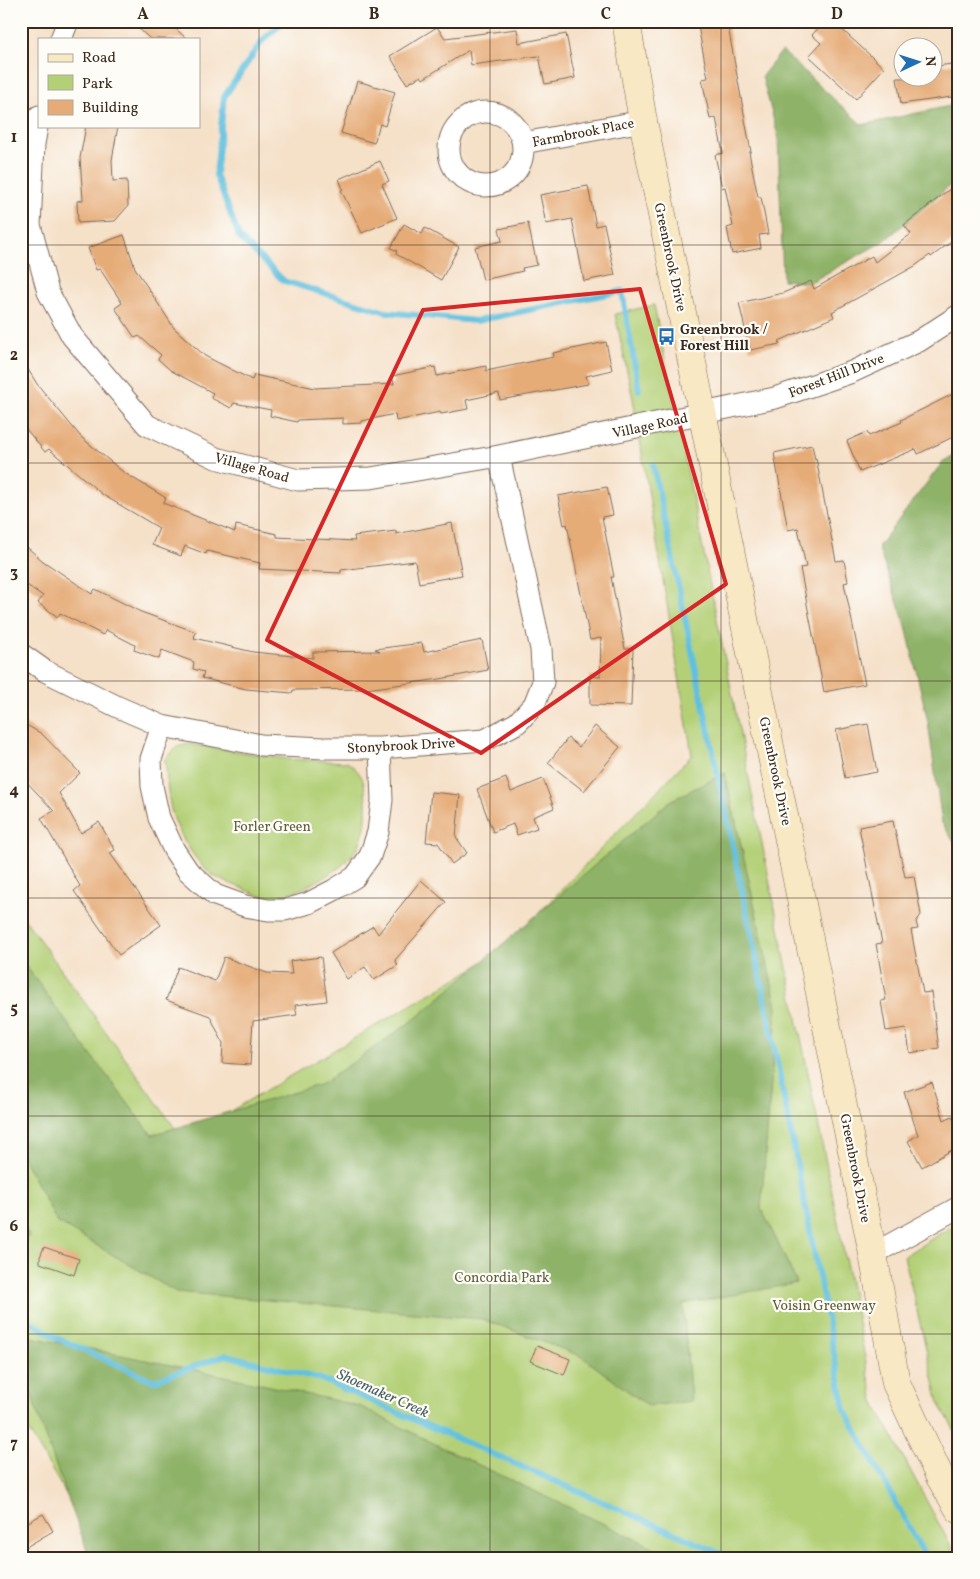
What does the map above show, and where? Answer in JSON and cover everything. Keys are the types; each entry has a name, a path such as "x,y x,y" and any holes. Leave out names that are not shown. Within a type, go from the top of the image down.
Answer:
{"street":[{"path":"61,38 68,21"},
{"name":"Greenbrook Drive","path":"626,21 643,120 873,1254 896,1383 940,1477 959,1509"},
{"name":"Farmbrook Place","path":"523,143 643,120"},
{"name":"Village Road","path":"38,122 34,144 30,225 48,292 72,336 147,425 216,458 298,480 371,478 499,456 703,414"},
{"name":"Forest Hill Drive","path":"703,414 775,398 852,372 919,341 959,315"},
{"name":"Stonybrook Drive","path":"21,654 45,671 118,707 162,726 262,745 380,748 485,740 517,723 534,705 542,682 541,649 499,456"},
{"path":"162,726 151,759 152,786 159,818 174,850 188,871 215,895 245,906 268,910 285,910 309,903 334,890 354,877 370,856 378,832 382,800 380,748"},
{"path":"873,1254 959,1207"}],"highlighted area":[{"path":"640,289 726,584 481,753 267,640 423,310"}],"green space":[{"path":"782,51 862,125 959,104 959,178 884,241 809,283 783,280 778,136 762,76"},
{"name":"Concordia Park","path":"654,305 874,1402 957,1558 104,1558 21,1418 21,914 183,1139 501,952 692,755 633,399 615,314"},
{"path":"959,453 959,850 942,823 928,722 906,626 878,547 942,463"},
{"name":"Forler Green","path":"189,744 287,759 347,762 360,774 365,788 366,801 364,831 354,854 323,878 280,896 268,897 259,895 211,874 199,862 183,838 172,812 169,799 165,759 177,747"},
{"path":"725,773 777,1007 761,1208 797,1283 683,1304 691,1401 648,1406 581,1356 482,1319 176,1292 57,1222 21,1154 21,959 152,1135 322,1084 415,1019 670,801"},
{"path":"21,1221 29,1236 21,1251"},
{"path":"959,1222 959,1438 939,1403 904,1256"},
{"path":"21,1335 225,1376 359,1406 445,1449 676,1558 90,1558 42,1428 21,1362"}],"building":[{"path":"131,21 167,21 186,38 149,38"},
{"path":"697,21 727,21 751,152 749,152 758,197 761,197 768,234 759,235 761,248 732,254 727,228 733,226 725,187 722,188 715,155 723,153 716,118 710,119 702,79 708,78"},
{"path":"824,22 833,29 837,25 884,68 856,99 809,56 821,43 812,35"},
{"path":"437,27 445,38 517,29 519,43 566,34 575,78 545,84 539,56 471,65 469,50 423,79 421,76 407,84 390,56"},
{"path":"959,63 959,96 901,104 899,88 942,88 942,65"},
{"path":"357,81 395,92 385,126 380,124 374,143 341,133"},
{"path":"86,128 118,128 112,160 113,181 127,180 128,206 115,221 78,223 77,201 83,200 80,158"},
{"path":"380,161 389,181 382,184 397,218 362,233 341,190 343,189 339,179"},
{"path":"959,182 959,236 931,257 930,255 915,266 832,312 834,317 779,341 780,344 750,350 739,303 783,293 811,281 814,289 872,256 875,262 911,234 904,225"},
{"path":"588,186 596,226 604,224 615,275 584,281 572,219 546,224 540,195"},
{"path":"528,223 537,265 522,268 523,271 483,280 475,247 502,241 499,229"},
{"path":"404,224 422,234 425,228 459,247 441,280 396,254 397,251 391,248"},
{"path":"124,235 135,268 174,328 205,356 252,380 254,375 315,388 394,384 392,376 435,367 437,376 486,366 486,371 554,357 553,353 606,342 612,370 586,376 588,384 500,400 499,393 466,400 468,409 441,414 440,412 396,421 395,414 362,421 362,423 343,424 343,418 298,420 297,422 270,416 271,410 234,403 231,408 211,398 213,393 170,370 158,359 161,355 139,336 135,338 115,308 122,303 100,269 96,270 88,248"},
{"path":"21,358 37,384 81,437 123,472 166,498 163,503 235,532 236,525 277,534 277,537 355,541 354,536 396,531 396,534 452,523 462,575 419,583 415,561 341,570 341,573 259,569 260,563 207,551 206,554 185,546 181,556 152,545 159,528 103,495 49,449 45,452 21,423"},
{"path":"959,391 959,434 918,454 916,449 860,472 847,441 867,432 869,436 902,422 901,420"},
{"path":"812,445 836,561 844,560 848,582 844,583 865,684 824,692 800,568 806,567 798,528 788,530 774,453"},
{"path":"607,487 613,515 602,517 614,577 611,577 625,649 633,649 631,706 590,705 590,676 600,677 601,638 590,640 567,524 564,525 558,496"},
{"path":"21,542 43,561 92,594 95,589 141,612 196,632 194,638 253,652 313,658 313,652 380,651 375,649 422,643 424,652 482,640 488,670 440,679 366,689 293,690 292,693 246,689 202,678 204,672 193,669 194,662 162,650 159,659 134,650 135,645 106,630 103,635 60,613 58,617 38,603 43,596 21,581"},
{"path":"21,722 42,734 80,773 59,793 81,833 99,822 115,850 110,853 161,925 119,955 74,891 80,886 41,818 54,811 21,776"},
{"path":"868,724 877,772 845,778 836,730"},
{"path":"595,726 620,747 584,791 548,763 568,738 579,747"},
{"path":"506,778 511,792 543,779 554,808 533,817 537,828 517,835 513,824 493,832 477,789"},
{"path":"431,792 460,795 456,837 467,853 452,864 438,843 426,842"},
{"path":"893,821 905,877 914,876 921,915 916,922 918,929 911,930 923,993 931,992 939,1048 910,1053 906,1028 886,1031 881,1001 886,1000 876,944 882,943 859,827"},
{"path":"421,880 446,902 395,960 398,965 374,980 365,967 347,979 331,953 373,926 378,934"},
{"path":"224,957 267,973 292,974 290,961 321,957 327,1001 295,1005 297,1015 253,1021 250,1065 222,1063 223,1043 210,1016 166,1000 178,967 215,981"},
{"path":"932,1082 944,1120 952,1116 959,1127 959,1146 922,1167 908,1141 918,1135 904,1092"},
{"path":"44,1247 79,1259 74,1275 40,1263"},
{"path":"537,1346 570,1359 564,1375 530,1361"},
{"path":"43,1514 53,1531 21,1550 21,1526"}],"waterway":[{"path":"284,21 263,40 224,97 216,175 239,237 284,281 386,312 476,321 622,291 639,390"},
{"path":"653,465 764,995 845,1410 926,1558"},
{"name":"Shoemaker Creek","path":"21,1316 57,1338 154,1381 226,1355 321,1379 731,1558"}],"place":[{"name":"Greenbrook / Forest Hill","path":"666,337"}],"park label":[{"name":"Voisin Greenway","path":"824,1305"}]}
